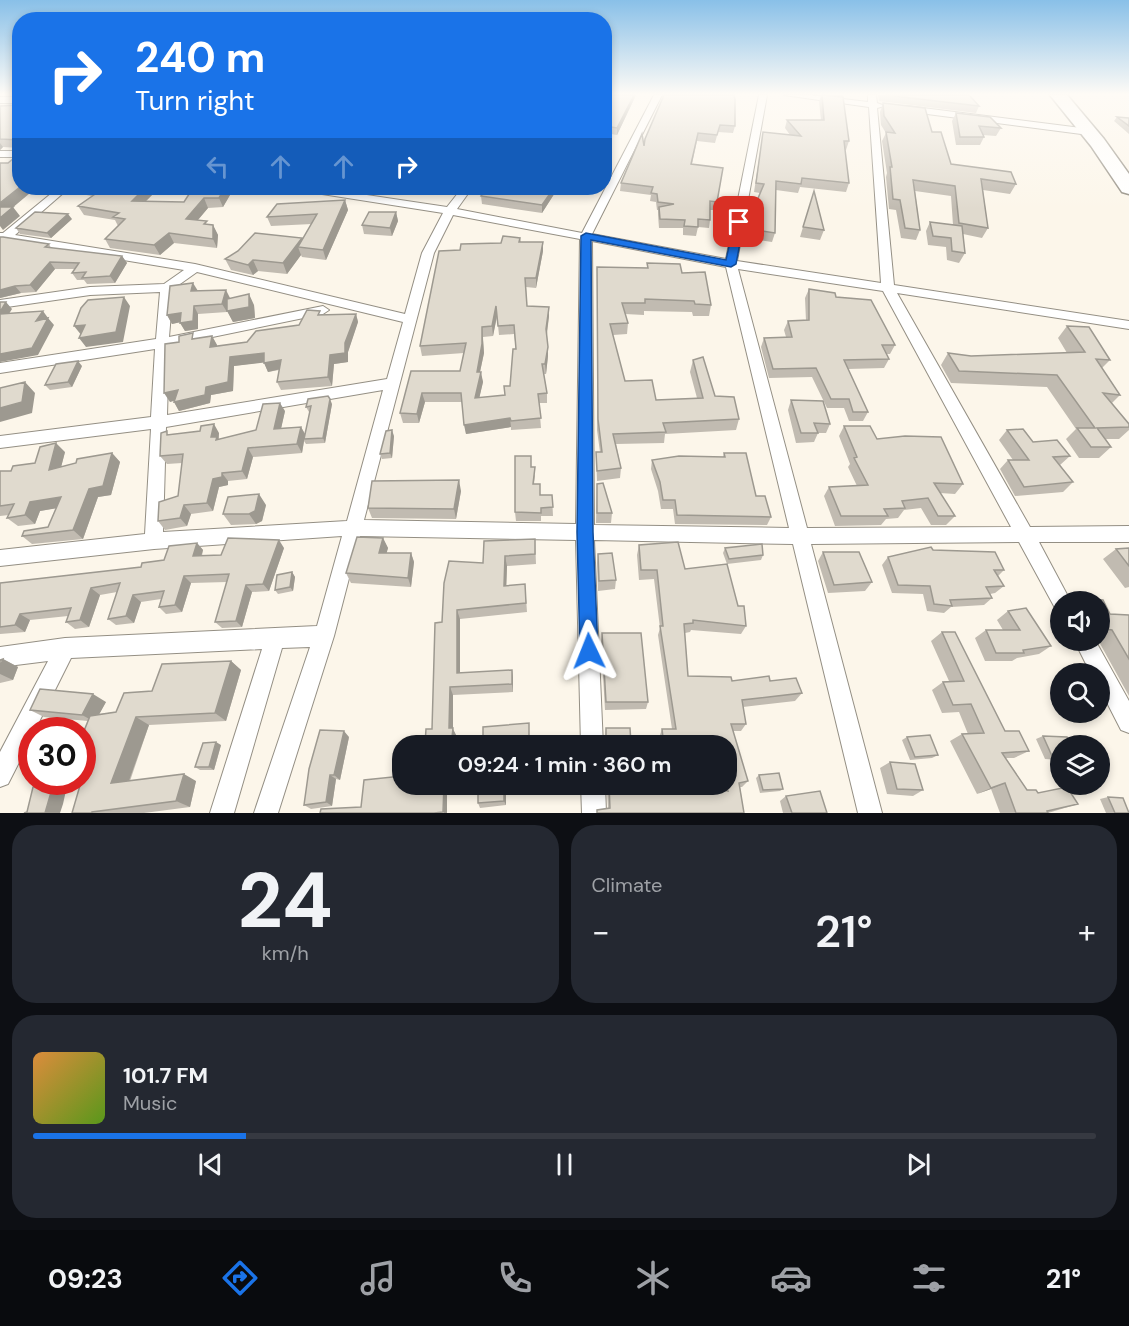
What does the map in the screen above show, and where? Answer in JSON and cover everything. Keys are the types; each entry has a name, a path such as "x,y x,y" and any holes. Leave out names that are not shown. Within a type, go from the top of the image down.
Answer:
{"highway":[{"path":"1090,133 1129,188"}],"street":[{"path":"612,185 639,133"},
{"path":"756,133 731,264 870,813"},
{"path":"875,133 888,289 1056,591"},
{"path":"2,238 55,195"},
{"path":"358,195 731,264 1129,325"},
{"path":"266,813 324,636 428,253 450,211 462,195"},
{"path":"592,735 585,532 586,236 607,195"},
{"path":"2,238 195,268 344,306 411,320"},
{"path":"0,304 90,291 167,288 195,268"},
{"path":"154,541 162,343 167,288"},
{"path":"0,368 162,343 344,306"},
{"path":"0,442 159,422 393,383"},
{"path":"0,558 154,541 354,528 800,536 1129,534"},
{"path":"0,657 65,648 324,636"},
{"path":"222,813 275,638"},
{"path":"0,776 65,648"},
{"path":"1090,651 1129,722"},
{"path":"593,795 594,813"}],"building":[{"path":"0,133 12,133 12,140 0,139"},
{"path":"648,133 718,133 717,135 698,133 691,164 723,168 717,202 710,201 710,220 698,219 698,227 684,226 685,220 660,219 659,207 674,204 658,202 657,194 651,193 653,187 621,183 642,134 644,146"},
{"path":"763,133 801,136 798,133 848,133 849,141 844,141 849,183 802,178 801,184 776,181 775,233 749,229 749,209 753,210 764,184 756,183"},
{"path":"886,133 941,133 951,164 1011,172 1016,184 981,179 988,228 959,223 955,186 913,180 920,230 905,228 900,200 893,199 890,167 892,167"},
{"path":"959,133 982,133 984,137 960,137"},
{"path":"12,160 12,193 0,203 0,163 8,163"},
{"path":"814,191 824,230 803,227"},
{"path":"94,195 138,195 132,201 184,202 188,195 221,195 219,198 204,198 186,219 207,221 204,224 213,225 213,239 169,233 154,245 105,239 125,219 113,217 119,213 78,206"},
{"path":"482,195 549,195 542,205"},
{"path":"345,200 323,250 298,247 317,214 267,217 277,204"},
{"path":"0,207 13,207 0,218"},
{"path":"35,212 68,214 47,233 16,228"},
{"path":"369,212 396,212 390,228 362,225"},
{"path":"930,222 962,226 965,253 952,251 951,238 933,236"},
{"path":"255,233 302,238 283,263 253,260 248,265 225,259 238,251"},
{"path":"503,236 520,238 519,242 543,242 536,278 525,278 527,306 549,307 546,329 548,347 545,364 542,364 547,393 538,394 541,418 511,421 510,418 464,425 461,393 422,393 417,414 400,413 411,371 460,371 466,343 420,346 439,251 460,250 461,244 501,243","holes":["496,306 498,326 514,325 516,349 513,349 510,386 504,386 505,395 475,398 481,372 477,372 482,344 482,327 492,326"]},
{"path":"0,237 49,244 45,247 122,256 110,276 82,278 86,272 72,273 79,263 50,262 30,285 0,290"},
{"path":"647,263 680,264 682,273 705,272 711,305 695,304 694,301 645,299 645,303 622,303 628,323 610,324 625,381 652,380 656,400 703,398 693,360 703,357 715,396 734,397 739,419 663,423 666,432 613,434 621,468 597,471 596,452 602,452 598,419 597,267 648,268"},
{"path":"193,283 191,291 226,290 222,304 194,306 193,321 180,323 181,313 167,315 170,286"},
{"path":"809,289 835,293 836,297 871,300 895,345 882,345 889,359 844,360 868,412 853,412 849,399 831,399 816,368 773,369 764,338 792,337 788,321 809,320"},
{"path":"249,294 249,307 227,311 227,299"},
{"path":"124,297 116,332 79,338 85,325 74,326 81,308 88,300"},
{"path":"0,302 6,302 0,312"},
{"path":"307,310 320,311 318,315 356,314 345,343 345,353 330,355 328,377 277,382 281,360 264,363 264,353 230,357 228,382 206,387 205,395 174,402 178,390 164,393 165,344 179,342 179,336 193,333 192,339 212,336 210,347 247,342 256,331 299,325"},
{"path":"43,311 36,321 48,318 32,348 0,354 0,314"},
{"path":"1067,326 1089,327 1110,360 1096,359 1120,395 1103,393 1129,424 1129,427 1097,428 1111,447 1091,447 1077,428 1095,428 1057,375 959,371 948,353 971,356 1085,352"},
{"path":"78,361 68,382 45,385 56,364"},
{"path":"25,382 22,402 0,408 0,388"},
{"path":"328,396 330,399 323,438 304,439 311,406 306,407 308,399"},
{"path":"791,400 823,401 830,424 814,423 818,433 801,433"},
{"path":"280,403 274,429 301,427 297,444 248,448 242,471 222,473 222,477 213,479 207,503 184,505 180,518 158,521 159,502 178,496 183,454 160,456 161,433 167,431 167,435 200,431 201,426 214,424 211,437 217,437 216,440 256,430 263,404"},
{"path":"844,426 870,426 877,439 905,436 941,437 963,484 934,483 955,516 938,516 928,498 902,501 905,508 884,509 888,516 841,516 829,487 868,485 854,458 857,457"},
{"path":"1023,429 1033,442 1057,440 1070,456 1053,457 1073,482 1024,487 1008,460 1029,460 1007,430"},
{"path":"392,430 390,453 380,454 386,431"},
{"path":"56,443 49,470 76,463 77,459 112,453 103,486 89,489 73,530 22,536 24,531 48,527 61,497 30,502 25,515 7,518 14,504 0,506 0,471 11,471 13,466 35,463 40,447"},
{"path":"724,453 746,453 756,496 765,496 771,517 677,515 675,500 663,500 660,482 652,460 679,456 725,457"},
{"path":"515,456 531,456 531,467 535,467 533,484 540,484 540,495 552,495 553,507 541,508 541,513 515,512"},
{"path":"459,480 454,509 368,508 372,481"},
{"path":"603,483 612,513 597,513 597,484"},
{"path":"259,494 255,511 249,514 223,514 228,497"},
{"path":"357,537 383,538 379,553 411,553 408,578 346,573"},
{"path":"228,538 279,540 263,584 246,585 236,621 215,622 229,574 184,576 175,605 159,607 164,591 133,595 126,616 108,619 120,583 91,588 80,620 66,622 71,608 20,614 15,625 0,627 0,583 141,567 142,563 164,560 169,546 197,543 193,556 221,555"},
{"path":"535,539 535,554 505,556 504,586 525,584 526,603 457,610 457,673 512,670 512,684 450,687 449,728 453,728 452,735 426,735 426,729 432,729 435,623 442,622 444,583 449,561 483,563 484,541"},
{"path":"678,542 685,569 727,564 738,606 744,606 746,626 693,620 693,623 684,624 688,676 731,677 732,681 769,676 770,681 796,678 802,693 742,700 746,724 731,724 734,735 663,735 662,729 676,729 660,626 663,626 657,570 641,570 639,545"},
{"path":"762,544 763,555 729,559 725,548"},
{"path":"931,547 933,550 995,552 1004,570 994,570 1004,586 986,587 992,598 950,600 952,606 934,604 930,586 898,585 888,557"},
{"path":"1129,548 1129,566 1116,549"},
{"path":"823,552 859,552 872,582 834,585"},
{"path":"612,553 616,580 599,581 598,554"},
{"path":"292,572 290,587 275,590 277,575"},
{"path":"1026,608 1050,646 1023,650 1024,653 996,653 986,630 1020,630 1008,611"},
{"path":"1110,614 1129,615 1129,659 1110,630"},
{"path":"942,632 955,632 1005,731 1019,731 1029,751 1002,753 1027,790 1036,790 1038,793 1050,791 1050,795 1072,795 1078,804 1047,811 1048,813 1016,813 1005,783 991,788 962,734 984,733 971,704 953,705 943,682 964,681"},
{"path":"602,633 641,633 648,702 606,702"},
{"path":"231,661 215,713 136,717 111,783 184,774 176,801 92,813 72,813 77,795 96,795 96,717 90,716 116,712 124,693 152,691 162,664"},
{"path":"40,689 93,694 82,715 30,710"},
{"path":"529,723 529,735 483,735 483,727"},
{"path":"606,728 630,728 630,735 606,735"},
{"path":"320,730 344,731 334,775 330,775 326,802 304,805 309,769"},
{"path":"930,735 938,755 915,757 907,737"},
{"path":"1043,736 1050,736 1050,752"},
{"path":"216,742 209,767 195,767 203,743"},
{"path":"737,744 748,781 739,783 744,813 597,813 597,810 610,808 609,795 737,795"},
{"path":"890,762 915,764 923,790 897,789"},
{"path":"779,773 783,789 763,790 759,775"},
{"path":"392,777 392,795 444,795 443,812 320,813 321,809 361,807 364,780"},
{"path":"820,791 827,813 792,813 786,796"},
{"path":"31,795 50,795 45,813 24,813 27,812"},
{"path":"478,795 504,795 504,801 478,803"},
{"path":"1108,797 1123,798 1129,813 1115,813"}],"route":[{"path":"589,651 585,532 586,236 731,264 739,222"}]}
